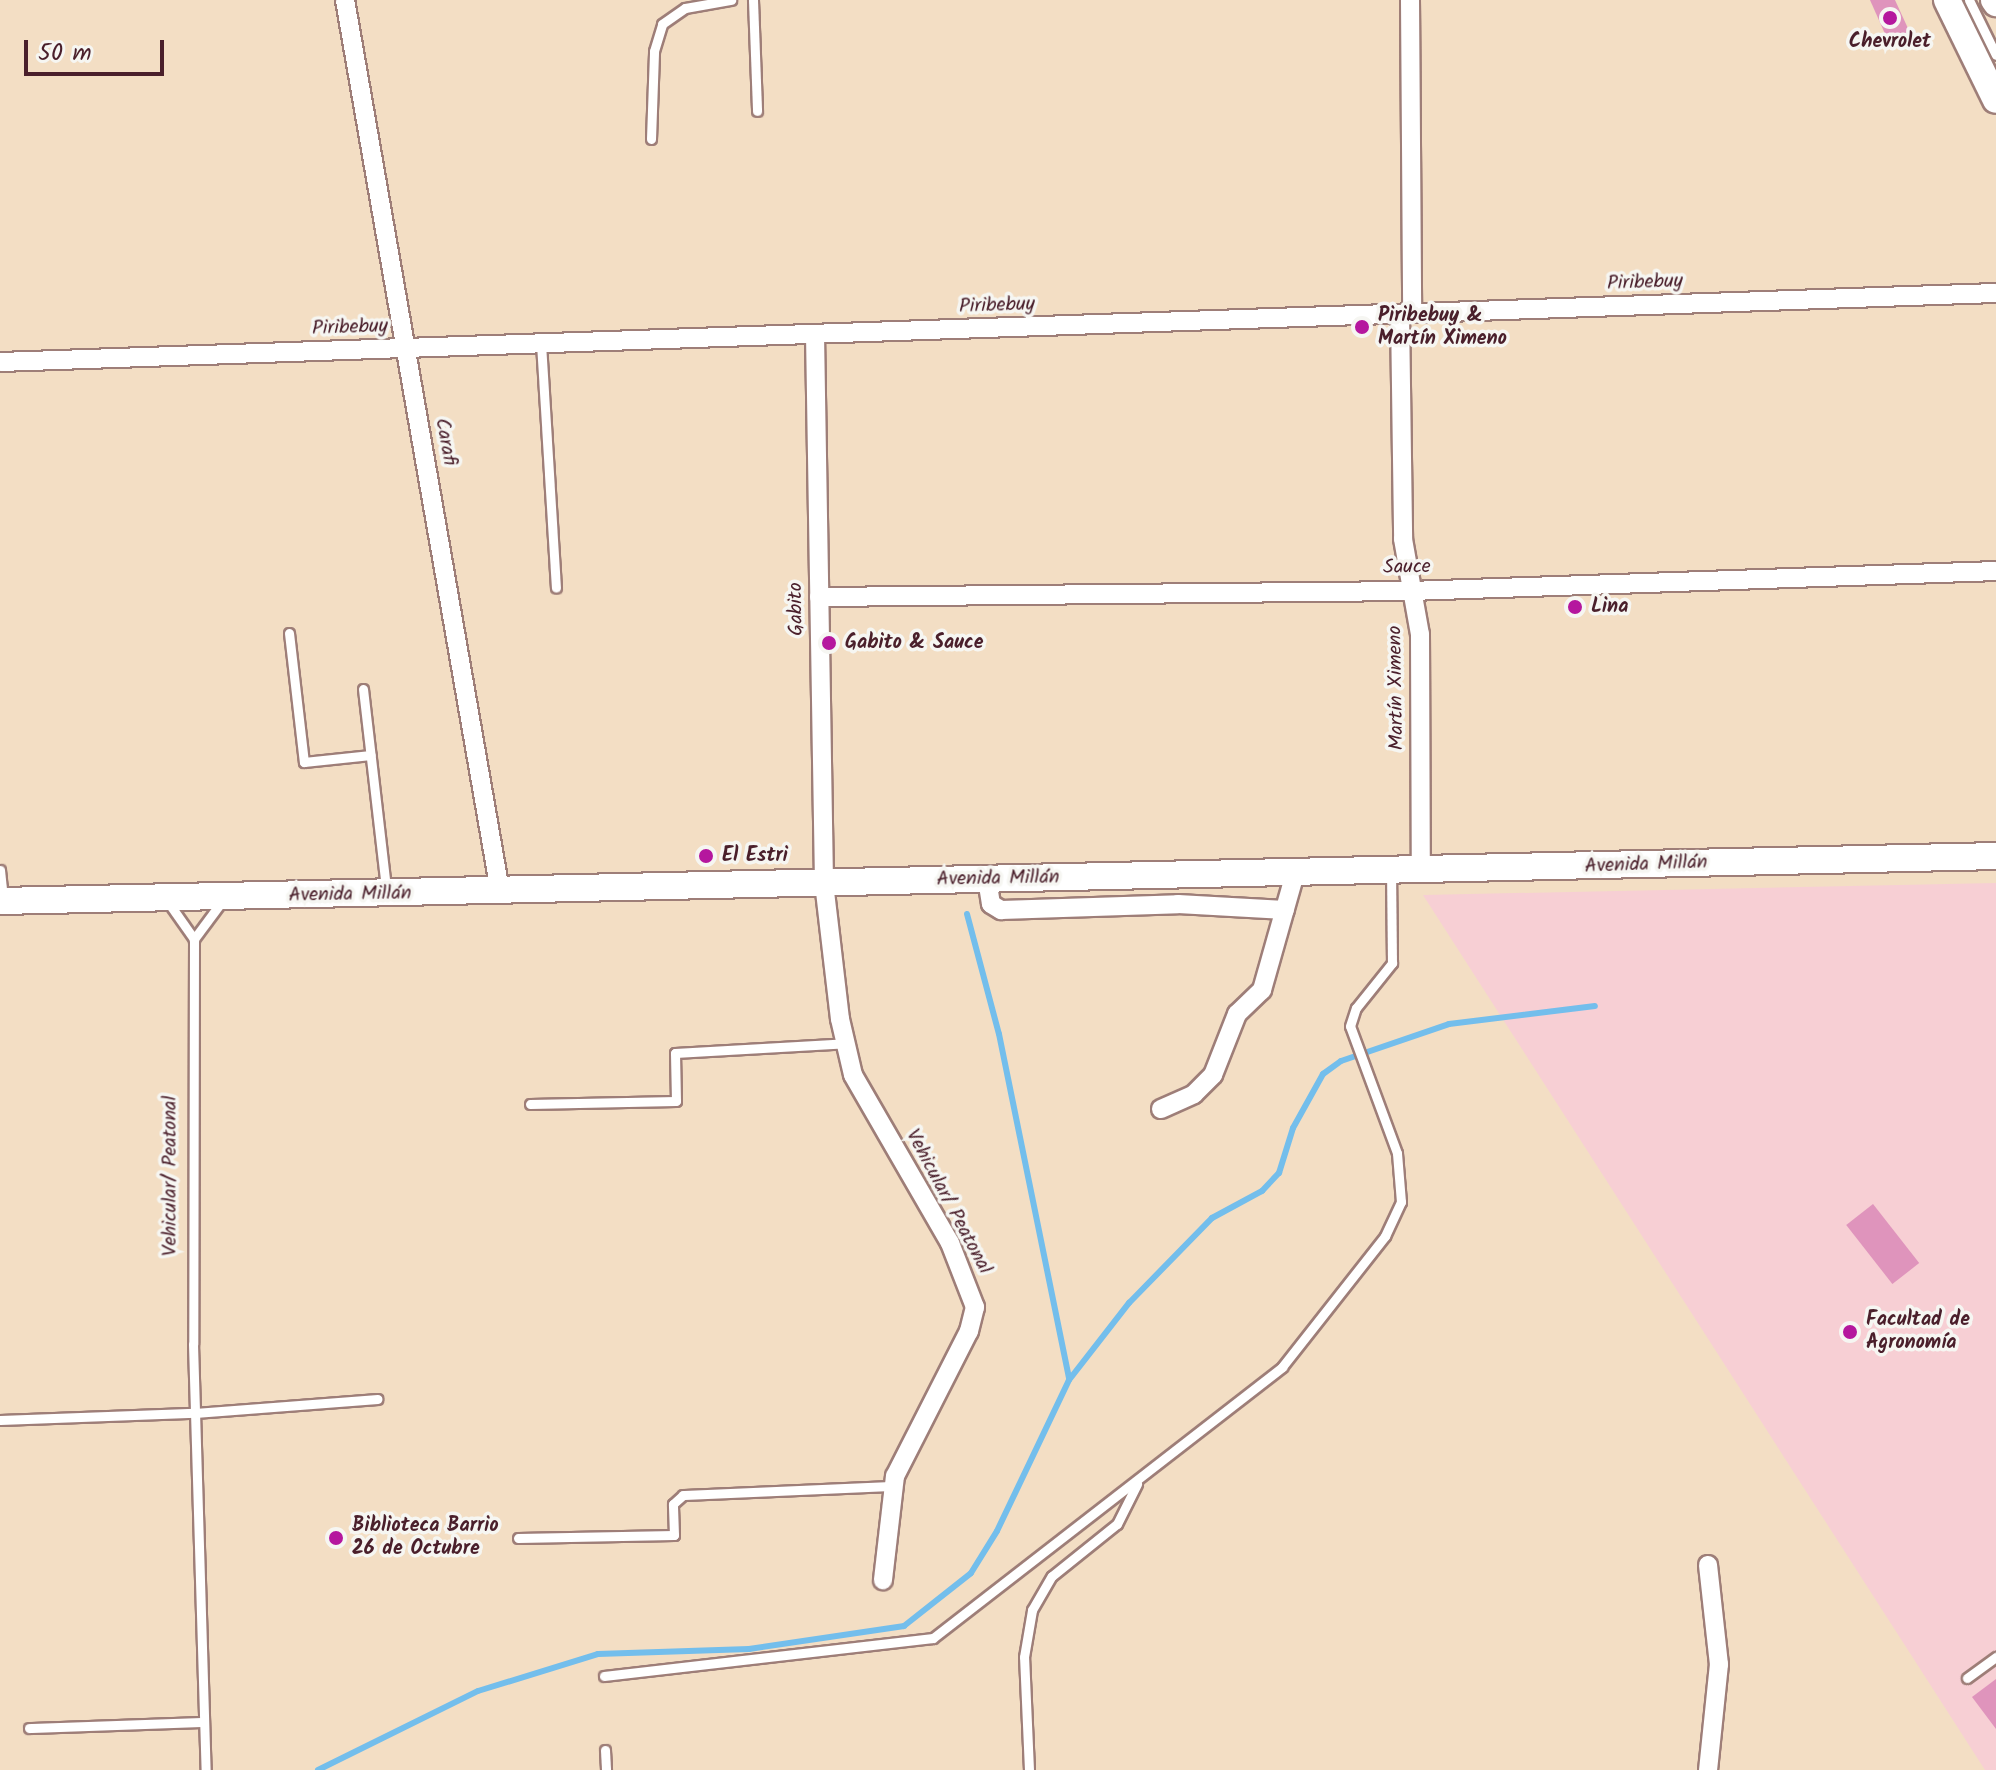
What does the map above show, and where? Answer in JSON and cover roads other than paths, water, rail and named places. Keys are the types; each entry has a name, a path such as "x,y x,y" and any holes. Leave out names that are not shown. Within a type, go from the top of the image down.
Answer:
{"main road":[{"path":"1947,0 1996,100"},
{"name":"Avenida Millán","path":"2,901 1996,856"}],"street":[{"name":"Carafi","path":"345,0 500,891"},
{"name":"Martín Ximeno","path":"1410,0 1403,539 1420,634 1421,871"},
{"name":"Piribebuy","path":"0,362 1996,293"},
{"name":"Gabito","path":"815,334 824,883"},
{"name":"Sauce","path":"819,597 1410,591 1996,571"},
{"path":"1161,1109 1194,1094 1213,1075 1237,1014 1262,990 1295,873"},
{"path":"987,879 991,904 1001,910 1164,904 1285,910"},
{"name":"Vehicular/ Peatonal","path":"824,883 853,1075 950,1243 975,1307 969,1331 892,1486 883,1580"},
{"path":"1708,1565 1719,1664 1708,1770"}],"lane":[{"path":"651,139 654,51 662,24 685,8 731,0"},
{"path":"753,0 757,111"},
{"path":"1969,0 1996,55"},
{"path":"541,343 556,588"},
{"path":"289,633 304,762 371,755"},
{"path":"363,689 387,894"},
{"path":"0,870 2,901"},
{"path":"604,1676 933,1638 1139,1482 1282,1367 1385,1236 1401,1202 1397,1153 1356,1050 1352,1014 1392,963 1391,871"},
{"path":"164,898 194,939 225,898"},
{"name":"Vehicular/ Peatonal","path":"194,939 195,1413 206,1770"},
{"path":"530,1104 676,1101 675,1053 846,1043"},
{"path":"0,1420 195,1413 377,1399"},
{"path":"1029,1770 1024,1657 1032,1610 1052,1576 1117,1524 1139,1482"},
{"path":"518,1538 674,1535 673,1504 683,1495 892,1486"},
{"path":"1967,1678 1996,1657"},
{"path":"29,1728 204,1722"},
{"path":"605,1750 606,1770"}],"waterway":[{"path":"967,914 999,1034 1069,1379"},
{"path":"318,1770 478,1691 598,1654 749,1649 904,1626 971,1573 997,1531 1069,1380 1129,1303 1212,1218 1262,1191 1279,1173 1293,1128 1323,1074 1341,1061 1449,1024 1595,1006"}],"place":[{"name":"Chevrolet","path":"1890,18"},
{"name":"Piribebuy & Martín Ximeno","path":"1362,327"},
{"name":"Lina","path":"1575,607"},
{"name":"Gabito & Sauce","path":"829,643"},
{"name":"El Estri","path":"706,856"},
{"name":"Facultad de Agronomía","path":"1850,1332"},
{"name":"Biblioteca Barrio 26 de Octubre","path":"336,1538"}]}
